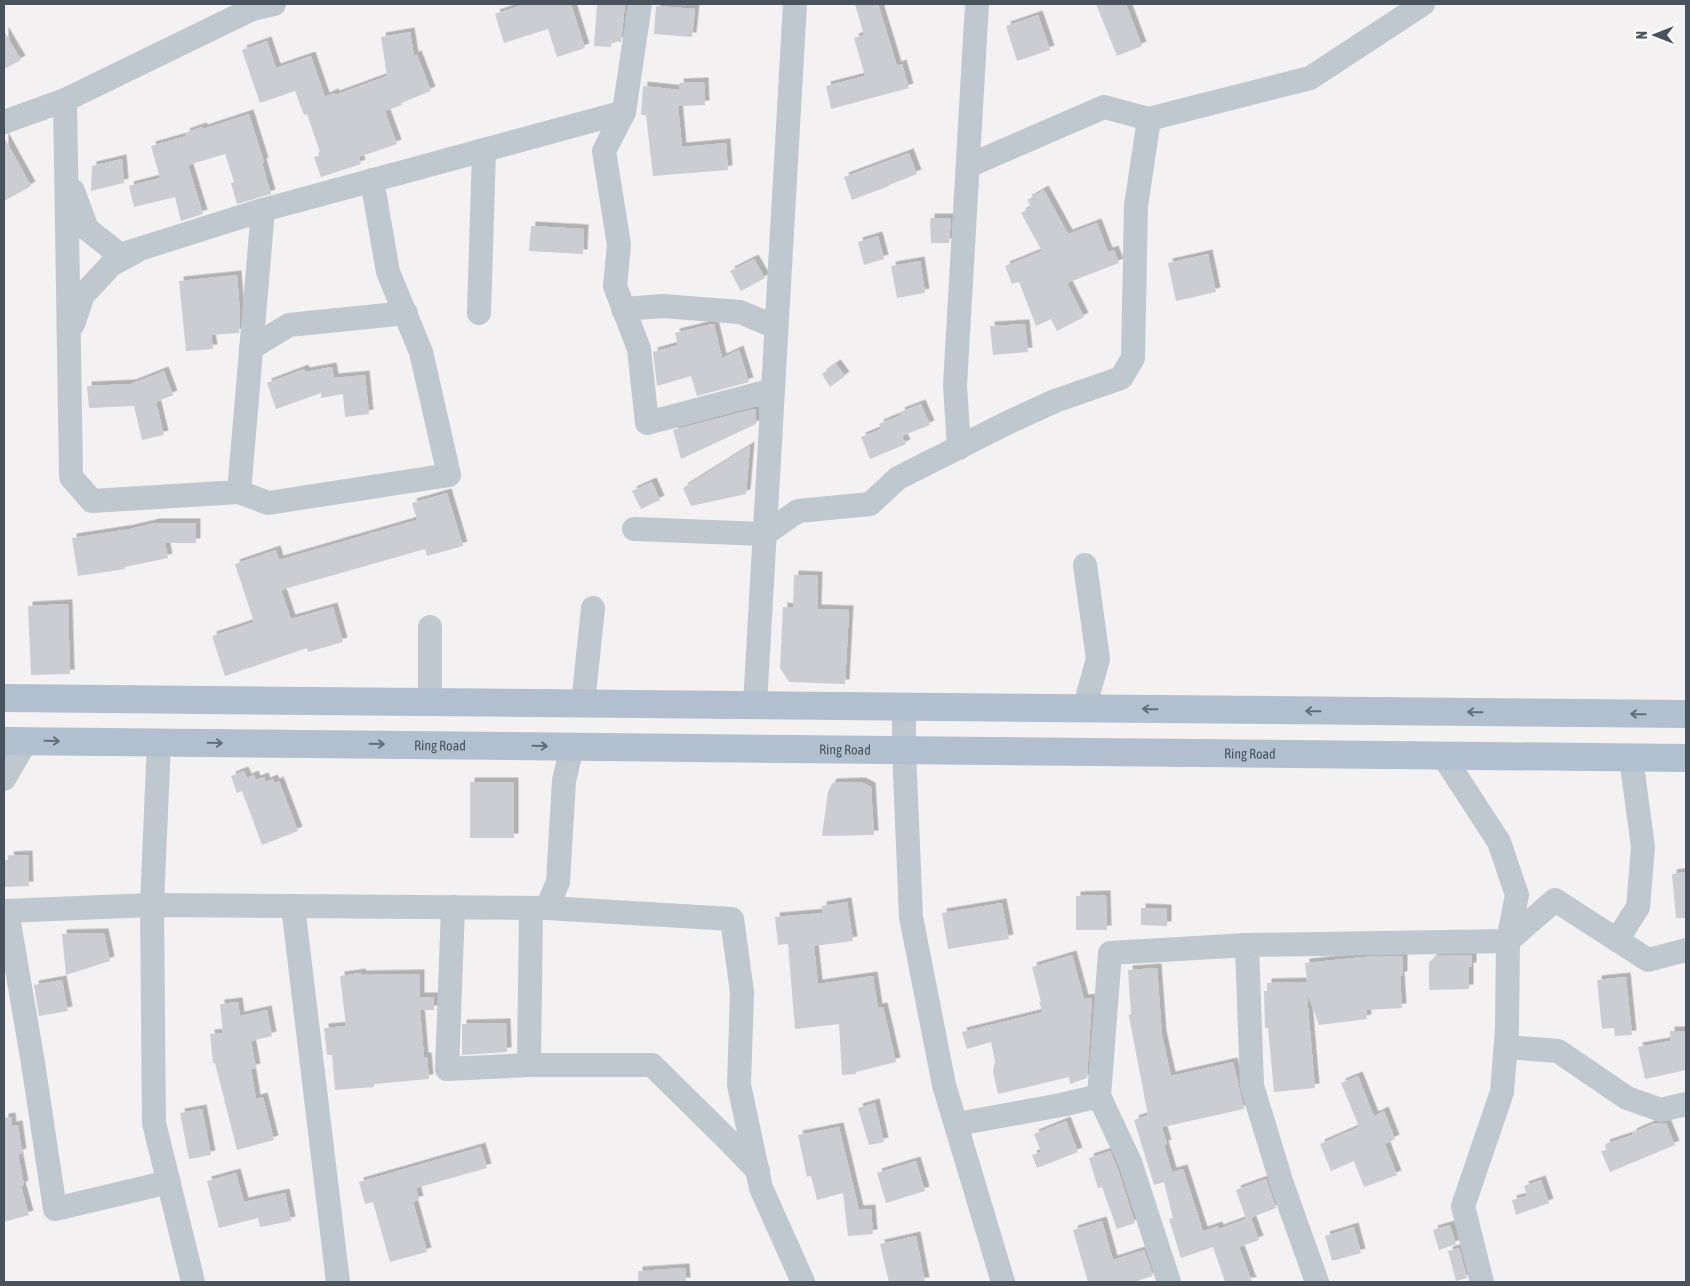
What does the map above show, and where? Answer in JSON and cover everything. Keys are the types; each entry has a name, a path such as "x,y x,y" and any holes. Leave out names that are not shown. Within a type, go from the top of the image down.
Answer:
{"main road":[{"path":"4,698 1686,714"},
{"path":"437,702 441,745"},
{"name":"Ring Road","path":"15,741 1686,758"}],"street":[{"path":"4,122 65,100 252,9 274,4"},
{"path":"640,4 624,112 604,151 619,245 615,286 638,349 647,423 773,390"},
{"path":"755,705 794,4"},
{"path":"968,166 1104,107 1149,119 1310,78 1423,4"},
{"path":"959,448 955,385 968,166 982,6"},
{"path":"65,100 71,477 92,501 239,492 268,503 449,475 421,352 388,272 372,180"},
{"path":"66,172 86,229 120,255 263,210 624,112"},
{"path":"634,529 764,534 798,511 870,504 898,478 1055,401 1120,378 1133,358 1136,206 1149,119"},
{"path":"479,313 484,150"},
{"path":"239,492 263,210"},
{"path":"69,337 83,295 111,265 140,249"},
{"path":"623,309 664,306 740,312 776,327"},
{"path":"251,348 289,325 406,313"},
{"path":"1084,709 1098,659 1085,566"},
{"path":"583,704 593,608"},
{"path":"430,628 437,702"},
{"path":"904,707 911,917 944,1085 1003,1282"},
{"path":"4,779 15,741"},
{"path":"159,742 152,905 154,1123 193,1282"},
{"path":"529,1065 539,908 558,882 564,781 572,746"},
{"path":"1443,756 1499,842 1517,895 1508,941 1507,1029 1502,1092 1462,1206 1482,1282"},
{"path":"1617,940 1638,908 1643,848 1631,758"},
{"path":"1169,1282 1130,1162 1099,1096 1110,953 1246,945 1508,941 1556,900 1648,960 1686,950"},
{"path":"169,1182 55,1209 33,1063 5,911 152,905 453,907 539,908 732,919 742,992 739,1085 761,1188 803,1282"},
{"path":"293,906 338,1282"},
{"path":"453,907 447,1069 529,1065 652,1065 758,1171"},
{"path":"1246,945 1252,1086 1282,1184 1317,1282"},
{"path":"1506,1047 1558,1051 1627,1098 1661,1110 1686,1104"},
{"path":"957,1124 1099,1096"}],"building":[{"path":"525,4 571,4 585,48 557,57 548,29 504,43 495,14"},
{"path":"597,4 625,4 621,42 612,41 611,47 594,46"},
{"path":"855,4 878,4 897,66 902,64 909,88 831,109 826,86 865,76 854,38 864,35"},
{"path":"1096,4 1126,4 1142,46 1117,56"},
{"path":"656,6 695,9 692,37 654,34"},
{"path":"1038,15 1050,50 1017,61 1006,26"},
{"path":"4,31 21,60 4,69"},
{"path":"410,32 414,56 417,55 431,91 385,111 397,144 359,157 361,164 321,177 314,157 321,155 307,114 304,115 295,91 260,103 242,50 267,41 276,68 311,56 325,97 387,76 381,37"},
{"path":"704,82 705,105 678,106 682,147 726,143 728,170 653,176 646,115 641,115 643,86 680,90 679,83"},
{"path":"249,114 264,162 262,163 271,194 237,204 231,183 234,182 225,154 188,165 203,214 181,221 175,197 134,207 129,186 160,178 151,146 186,136 185,133 202,127 203,129"},
{"path":"4,137 31,186 4,201"},
{"path":"909,153 917,174 852,200 844,177"},
{"path":"122,159 124,183 91,191 92,166"},
{"path":"1044,190 1068,234 1097,223 1108,252 1114,250 1119,263 1067,283 1084,317 1057,331 1051,319 1036,326 1019,282 1012,284 1005,266 1042,251 1021,213 1031,207 1027,200"},
{"path":"930,218 951,218 949,243 931,243"},
{"path":"531,226 584,229 583,254 529,251"},
{"path":"878,236 884,259 864,265 858,242"},
{"path":"1208,254 1216,292 1176,301 1168,263"},
{"path":"754,259 765,278 741,291 730,271"},
{"path":"920,261 925,293 897,298 891,266"},
{"path":"237,275 240,313 239,333 211,335 213,349 186,351 179,281"},
{"path":"714,324 722,358 739,350 749,382 697,396 691,376 657,386 653,352 678,345 675,333"},
{"path":"1025,324 1028,352 993,355 990,326"},
{"path":"836,364 845,376 830,387 822,374"},
{"path":"332,367 334,378 365,375 369,414 345,417 343,394 321,398 321,393 276,409 267,383 304,369 305,372"},
{"path":"164,371 173,395 156,402 164,435 142,440 134,406 89,408 87,386 131,384"},
{"path":"921,404 930,425 902,436 906,444 870,459 861,437 881,429 879,424 901,415 900,412"},
{"path":"755,409 756,424 681,459 673,430"},
{"path":"750,446 746,494 691,506 683,488"},
{"path":"652,482 660,500 641,509 632,491"},
{"path":"447,493 463,546 427,556 425,549 281,590 291,619 333,607 343,642 308,652 307,648 225,676 212,636 254,622 235,564 276,550 279,560 417,520 412,503"},
{"path":"155,523 196,523 196,543 165,543 168,558 125,567 125,569 78,576 72,538"},
{"path":"794,575 818,576 817,609 849,610 845,684 789,682 780,668 783,607 793,608"},
{"path":"68,604 70,674 31,675 28,606"},
{"path":"244,771 247,778 254,775 256,780 264,777 266,782 273,779 275,783 279,781 298,831 262,845 242,791 237,793 231,776"},
{"path":"470,782 514,782 514,838 470,838"},
{"path":"861,782 871,787 874,835 822,836 828,792 832,783"},
{"path":"28,855 29,886 5,887 4,860 10,860 9,856"},
{"path":"1686,872 1686,918 1676,918 1672,874"},
{"path":"1106,895 1107,930 1076,930 1076,896"},
{"path":"847,902 853,941 814,946 818,984 873,976 878,1008 883,1007 896,1062 856,1072 856,1074 842,1075 839,1024 795,1029 788,944 778,945 775,917 823,913 822,906"},
{"path":"1002,903 1009,939 948,949 942,913"},
{"path":"1141,908 1167,909 1167,926 1141,925"},
{"path":"104,933 110,961 66,975 62,934"},
{"path":"1072,955 1084,999 1092,998 1087,1078 1070,1084 1069,1077 998,1094 993,1072 995,1061 991,1042 967,1049 962,1032 1043,1012 1039,1002 1041,1002 1032,967"},
{"path":"1472,955 1472,967 1469,967 1469,989 1429,990 1429,962 1436,956"},
{"path":"1403,956 1403,976 1400,976 1402,1008 1366,1010 1367,1019 1319,1025 1307,996 1315,1088 1274,1092 1268,1028 1265,1028 1264,991 1267,991 1267,983 1307,982 1305,963 1364,957"},
{"path":"1157,968 1162,1035 1171,1076 1233,1062 1244,1109 1163,1127 1167,1144 1164,1145 1172,1172 1183,1169 1203,1231 1218,1226 1219,1229 1246,1219 1236,1190 1266,1179 1276,1208 1247,1219 1251,1218 1259,1240 1239,1247 1252,1282 1225,1282 1213,1247 1181,1258 1169,1219 1173,1218 1164,1182 1154,1185 1134,1120 1148,1115 1129,1015 1131,1014 1128,970"},
{"path":"361,973 362,975 420,974 420,997 434,997 434,1010 420,1010 424,1057 427,1057 429,1079 374,1084 374,1087 335,1090 332,1055 327,1055 324,1028 346,1026 340,976"},
{"path":"1626,977 1632,1035 1615,1036 1614,1028 1602,1029 1597,980"},
{"path":"62,980 68,1011 39,1016 34,985"},
{"path":"238,1002 240,1016 267,1010 272,1036 251,1041 256,1068 251,1069 256,1099 263,1097 274,1140 237,1150 215,1063 213,1063 210,1034 223,1033 220,1004"},
{"path":"506,1023 507,1052 462,1055 462,1024"},
{"path":"1670,1031 1686,1031 1686,1070 1645,1079 1638,1047 1670,1041"},
{"path":"1358,1076 1374,1116 1384,1111 1395,1139 1385,1144 1397,1175 1364,1187 1354,1161 1331,1171 1320,1144 1359,1127 1341,1083"},
{"path":"875,1103 884,1142 869,1145 858,1108"},
{"path":"202,1109 211,1155 189,1159 180,1113"},
{"path":"11,1117 12,1126 18,1125 22,1153 18,1154 24,1185 21,1186 29,1215 4,1222 4,1118"},
{"path":"1066,1121 1078,1152 1037,1168 1032,1155 1041,1152 1034,1134"},
{"path":"1655,1123 1666,1123 1675,1145 1610,1172 1601,1151 1607,1150 1605,1144 1632,1135 1632,1133"},
{"path":"839,1127 859,1210 871,1209 873,1234 848,1236 843,1193 817,1200 811,1176 807,1177 798,1135"},
{"path":"481,1147 487,1168 416,1188 419,1200 413,1202 427,1252 390,1262 373,1202 365,1204 359,1182"},
{"path":"1110,1151 1135,1223 1117,1229 1102,1187 1098,1188 1089,1158"},
{"path":"916,1161 925,1191 886,1203 877,1173"},
{"path":"236,1173 244,1202 285,1193 291,1221 260,1227 258,1218 219,1228 207,1181"},
{"path":"1541,1180 1549,1203 1516,1215 1512,1200 1527,1196 1524,1186"},
{"path":"1102,1221 1113,1260 1144,1250 1153,1276 1134,1282 1088,1282 1073,1230"},
{"path":"1450,1225 1456,1244 1439,1250 1433,1230"},
{"path":"1354,1227 1361,1253 1332,1261 1325,1236"},
{"path":"916,1236 925,1282 889,1282 880,1244"},
{"path":"1459,1248 1467,1278 1456,1281 1448,1251"},
{"path":"685,1268 686,1282 638,1282 638,1271"}]}
